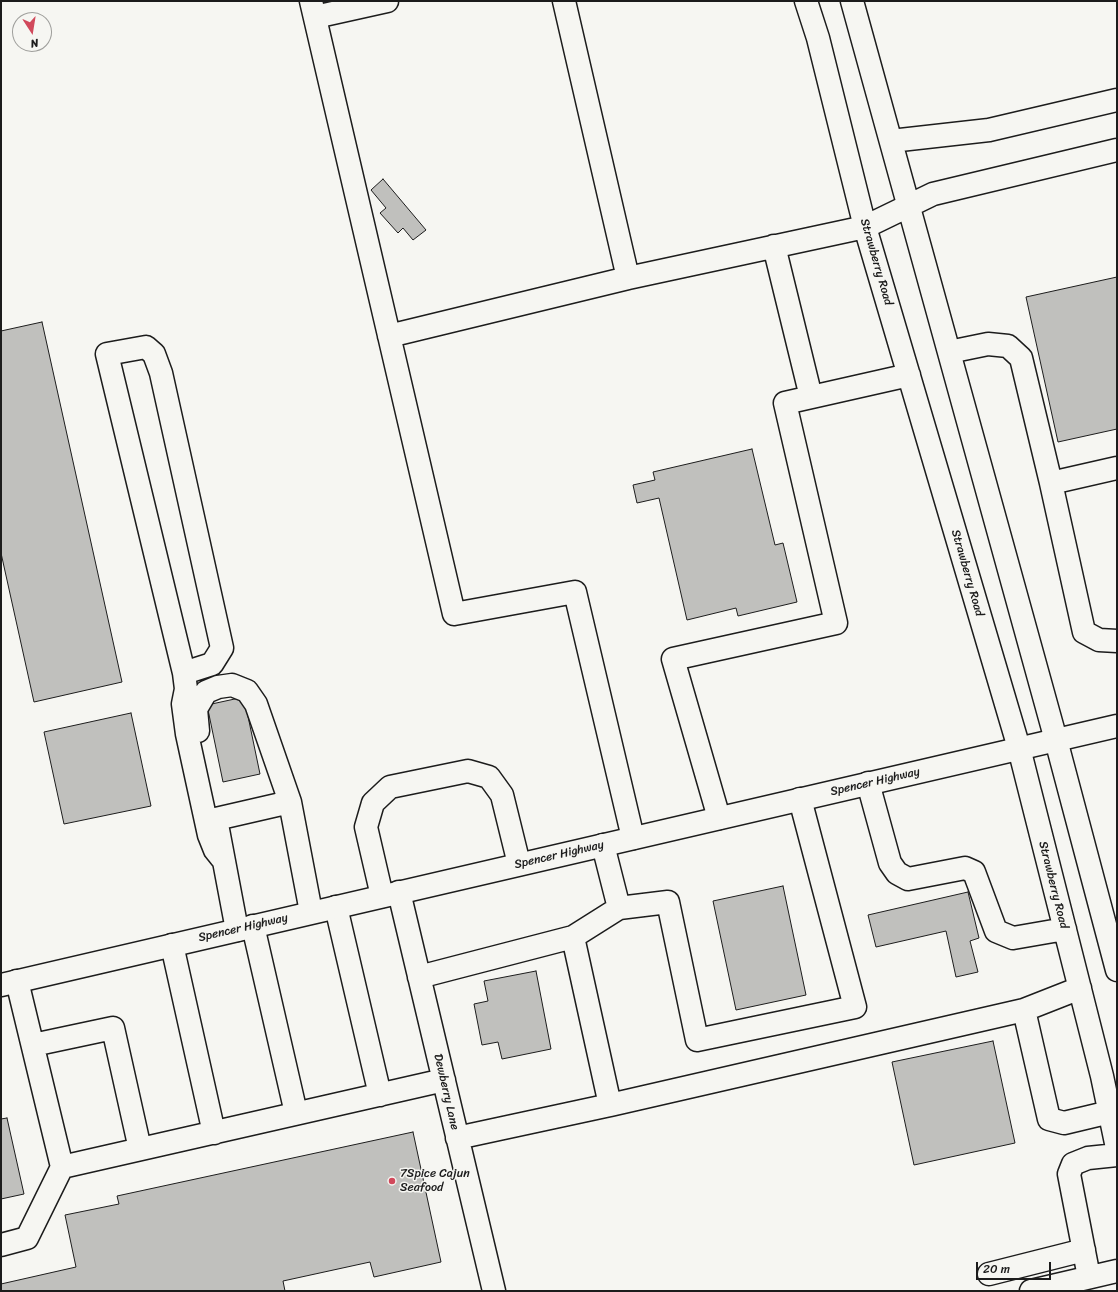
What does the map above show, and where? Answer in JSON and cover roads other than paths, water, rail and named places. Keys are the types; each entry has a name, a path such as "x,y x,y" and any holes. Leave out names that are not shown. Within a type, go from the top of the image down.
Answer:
{"street":[{"path":"387,1 313,9 454,614 575,592 633,838"},
{"path":"564,1 628,278"},
{"name":"Strawberry Road","path":"806,1 818,38 865,227 1019,748 1080,988 1110,1112 1117,1148"},
{"path":"852,1 1056,740 1111,925 1117,970"},
{"path":"891,141 989,130 1117,100"},
{"path":"389,336 628,278 865,227 933,194 1117,150"},
{"path":"774,246 811,397"},
{"path":"949,352 988,344 1008,346 1021,358 1051,483 1084,632 1099,640 1117,641"},
{"path":"184,674 212,664 222,648 161,373 154,354 146,347 107,354 184,674 186,689 183,704 186,734 209,835 215,850 223,860"},
{"path":"719,818 673,659 836,623 785,403 909,375"},
{"path":"1051,483 1117,468"},
{"path":"296,1114 245,928 223,860 197,723 196,708 206,692 218,687 232,685 247,691 256,704 290,802 311,912"},
{"name":"Spencer Highway","path":"9,983 1117,726"},
{"name":"Dewberry Lane","path":"494,1291 419,977 366,827 373,803 390,787 468,771 489,777 502,795 519,864"},
{"path":"868,783 890,863 897,873 908,879 965,868 974,872 996,931 1013,938 1064,929"},
{"path":"419,977 573,937 619,908 668,902 697,1040 855,1007 800,799"},
{"path":"216,819 290,802"},
{"path":"603,845 619,908"},
{"path":"336,907 380,1094"},
{"path":"573,937 610,1105"},
{"path":"172,945 214,1133"},
{"path":"1,1245 27,1238 62,1167 33,1045 9,983"},
{"path":"458,1138 610,1105 1024,1010 1080,988"},
{"path":"1024,1010 1049,1119 1064,1123 1110,1112"},
{"path":"33,1045 113,1028 140,1149"},
{"path":"62,1167 444,1080"},
{"path":"1089,1277 1069,1174 1073,1164 1088,1158 1117,1154"},
{"path":"989,1274 1084,1250"},
{"path":"1031,1291 1117,1271"}],"place":[{"name":"7Spice Cajun Seafood","path":"392,1181"}]}
